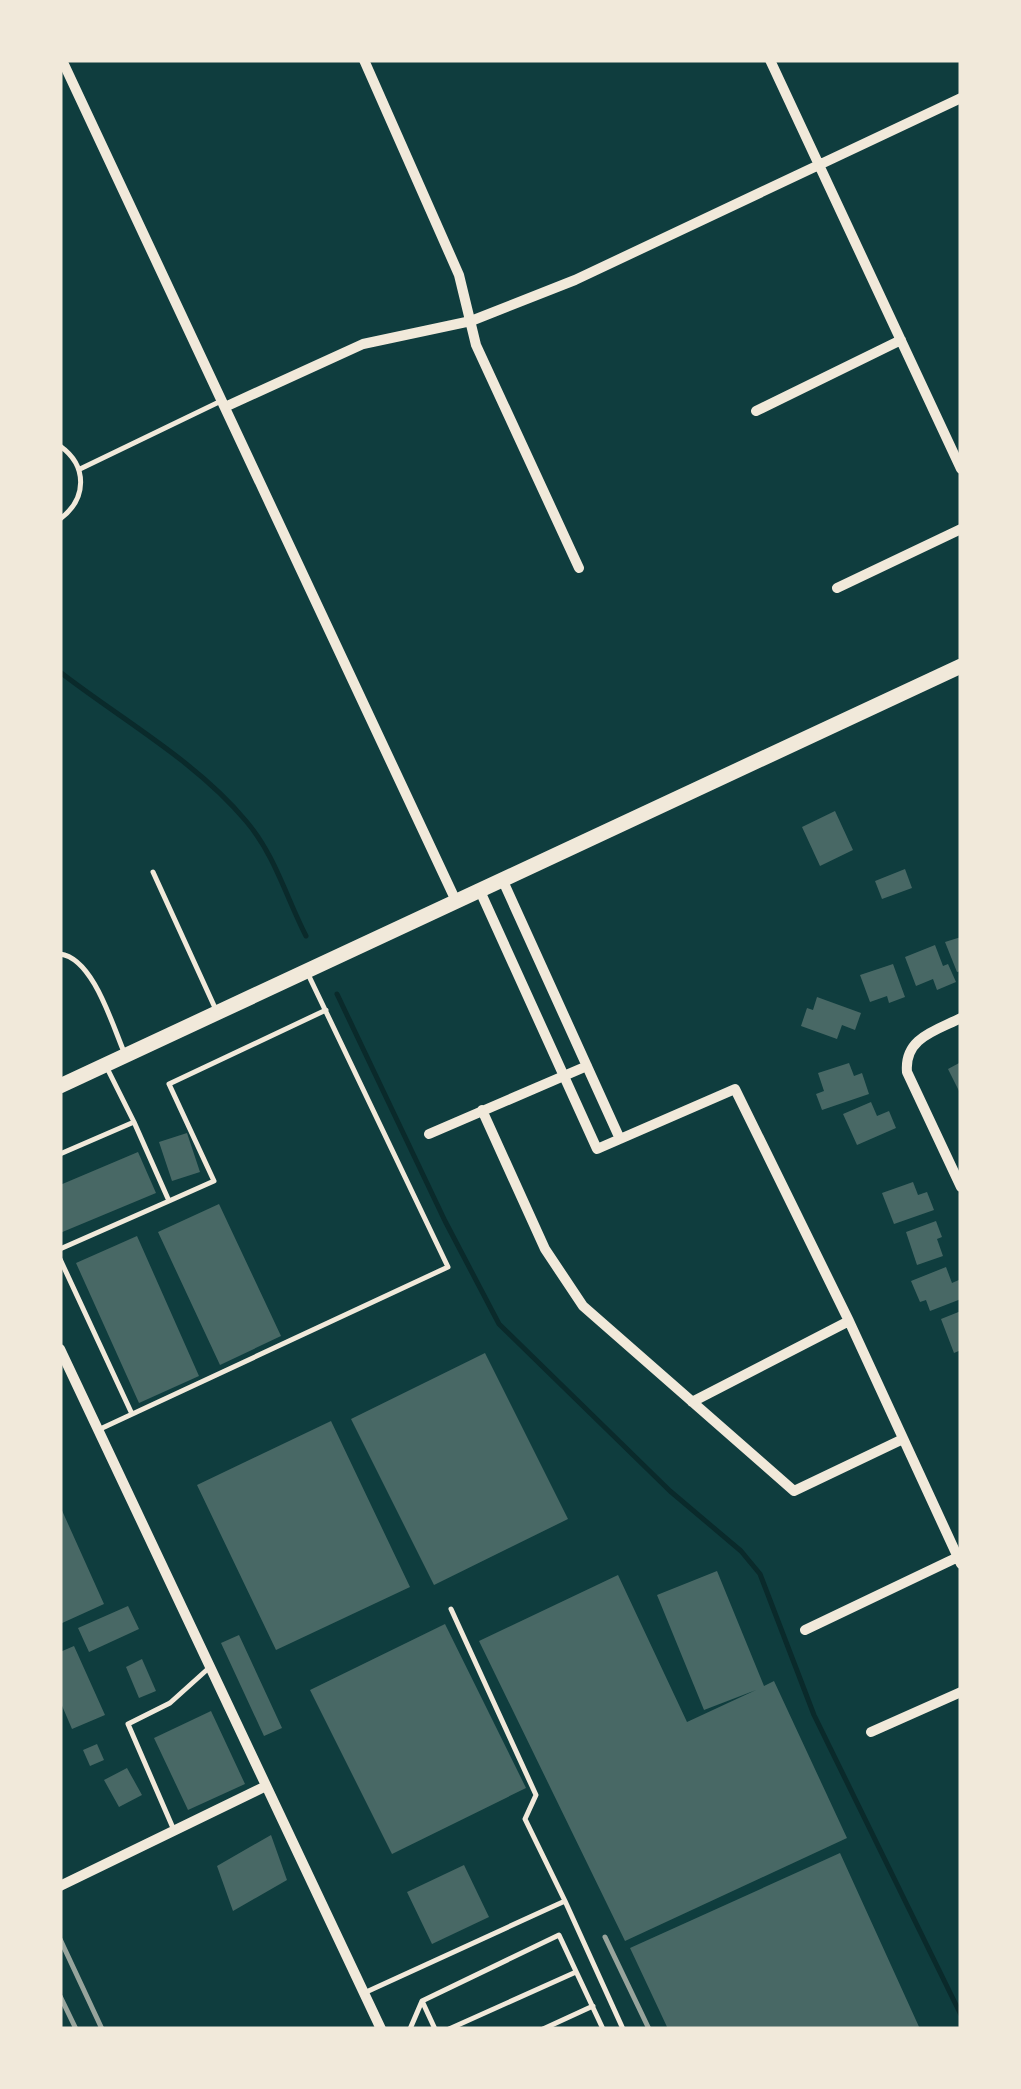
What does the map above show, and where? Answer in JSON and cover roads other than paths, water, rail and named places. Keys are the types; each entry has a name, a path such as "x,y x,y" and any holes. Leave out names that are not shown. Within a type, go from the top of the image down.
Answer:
{"main road":[{"path":"60,1086 961,666"}],"street":[{"path":"62,60 456,901"},
{"path":"364,60 459,276 476,345 579,568"},
{"path":"770,60 961,469"},
{"path":"224,404 363,344 470,320 575,280 961,98"},
{"path":"756,411 901,340"},
{"path":"837,588 961,529"},
{"path":"503,881 620,1138"},
{"path":"480,892 598,1149 734,1089 849,1322 959,1560 805,1630"},
{"path":"961,1018 921,1037 908,1052 907,1072 961,1187"},
{"path":"428,1134 587,1066"},
{"path":"482,1110 545,1249 582,1306 794,1491 903,1439"},
{"path":"692,1402 849,1322"},
{"path":"60,1349 381,2029"},
{"path":"871,1732 961,1692"},
{"path":"60,1886 266,1786"}],"lane":[{"path":"80,469 224,404"},
{"path":"60,446 80,469 79,496 60,519"},
{"path":"152,872 217,1013"},
{"path":"60,954 70,955 89,973 126,1055"},
{"path":"98,1430 448,1267 307,971"},
{"path":"60,1249 214,1181 169,1084 326,1010"},
{"path":"105,1065 170,1201"},
{"path":"60,1154 134,1122"},
{"path":"60,1258 132,1414"},
{"path":"451,1609 536,1794 525,1819 624,2029"},
{"path":"174,1831 128,1724 170,1702 210,1667"},
{"path":"364,1993 566,1901"},
{"path":"410,2029 422,2000 559,1935 604,2029"},
{"path":"448,2029 576,1972"},
{"path":"422,2000 435,2029"},
{"path":"543,2029 592,2006"}],"waterway":[{"path":"60,672 182,760 226,799 265,848 306,936"},
{"path":"337,994 445,1221 499,1324 670,1491 741,1551 760,1574 814,1715 961,2015"}],"railway":[{"path":"605,1937 649,2029"},
{"path":"60,1939 102,2029"},
{"path":"60,1996 76,2029"}]}
